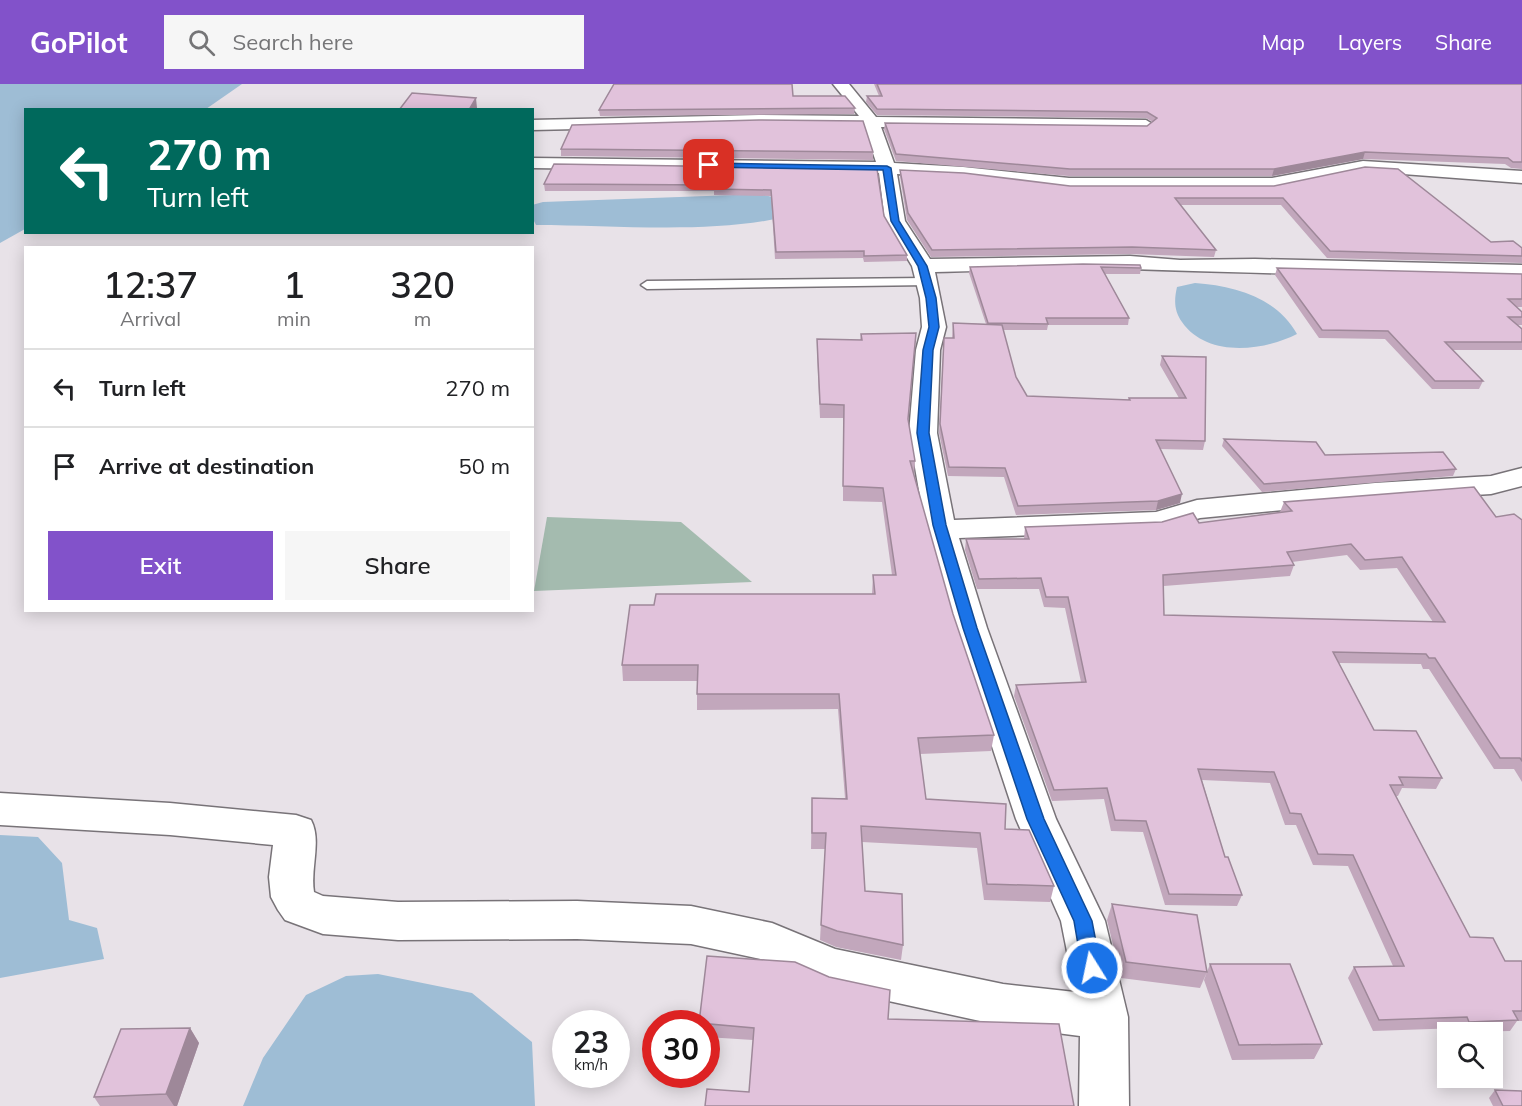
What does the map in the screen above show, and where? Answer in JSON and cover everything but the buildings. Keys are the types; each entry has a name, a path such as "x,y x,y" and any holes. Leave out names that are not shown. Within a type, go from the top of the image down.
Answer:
{"street":[{"path":"841,84 870,120 887,168 895,221 925,274 934,327 928,350 923,433 942,530 970,628 1035,819 1083,921 1104,1017 1104,1106"},
{"path":"534,125 870,120 1146,124"},
{"path":"534,163 887,168 963,171 1070,184 1272,184 1302,180 1323,172 1347,167 1363,166 1522,177"},
{"path":"925,274 1130,262 1180,266 1255,265 1522,272"},
{"path":"942,530 1159,521 1197,509 1375,492 1491,485 1522,477"},
{"path":"0,809 170,819 296,831 290,876 293,897 300,906 323,915 398,921 577,920 691,925 772,942 828,968 1003,1005 1104,1017"}],"lane":[{"path":"647,285 925,274"}],"green space":[{"path":"547,517 681,522 752,582 534,591"}],"water":[{"path":"0,84 242,84 207,108 24,108 24,230 0,243"},
{"path":"761,194 772,197 780,218 722,226 659,228 536,225 534,204 543,202"},
{"path":"1195,283 1225,287 1266,302 1288,321 1297,334 1283,340 1252,347 1220,346 1206,341 1193,334 1179,318 1176,310 1177,287"},
{"path":"0,835 38,837 62,863 69,920 97,928 104,959 0,978"},
{"path":"378,974 472,993 532,1042 535,1106 243,1106 263,1058 306,995 346,976"}],"route":[{"path":"709,165 887,168 895,221 923,266 931,298 934,327 928,350 923,433 940,525 970,628 1035,819 1083,921 1092,968"}]}
